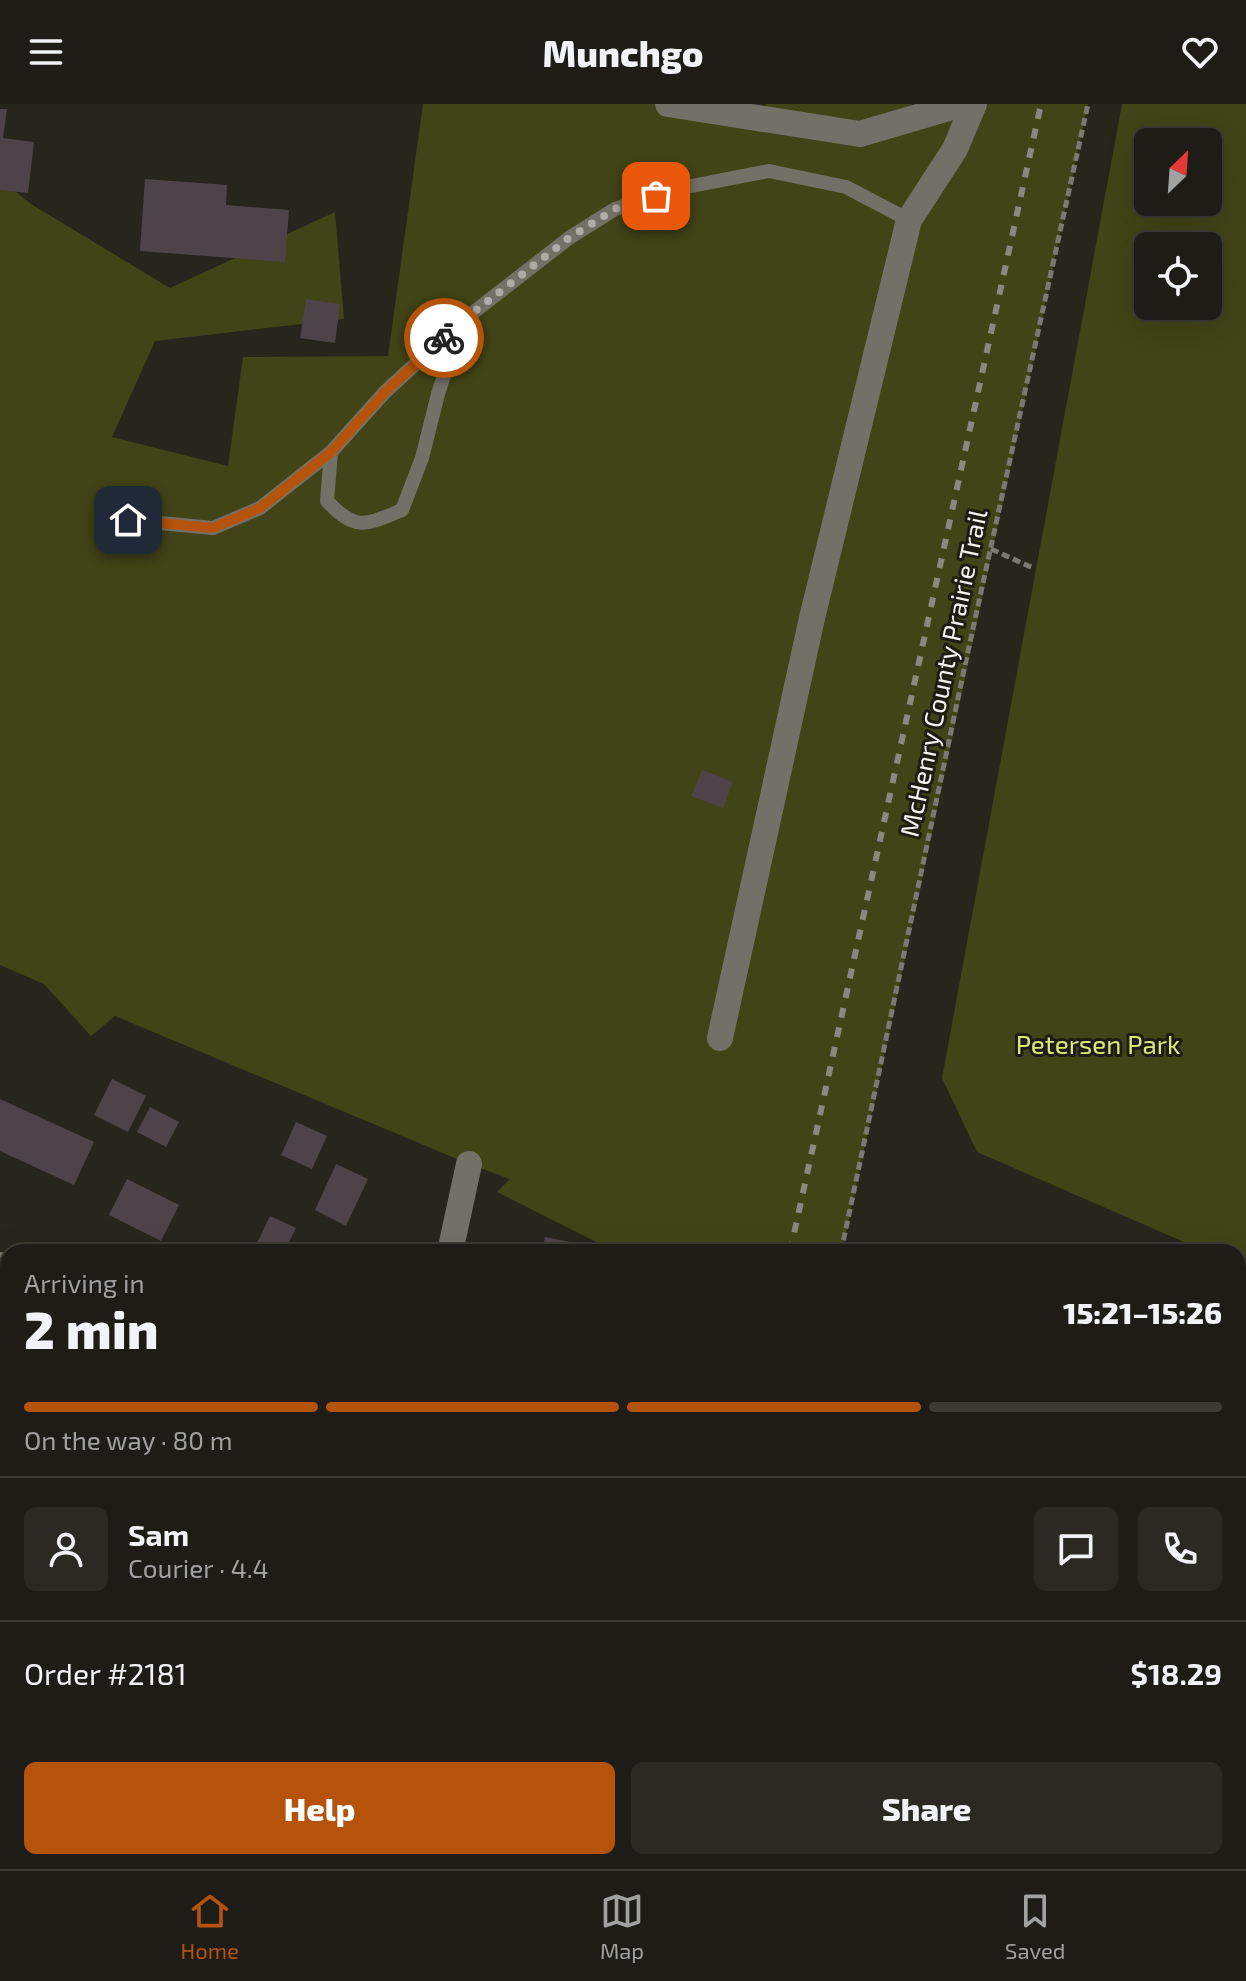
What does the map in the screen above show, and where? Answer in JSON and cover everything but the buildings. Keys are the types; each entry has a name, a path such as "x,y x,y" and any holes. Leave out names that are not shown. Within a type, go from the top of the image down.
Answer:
{"street":[{"path":"668,104 860,134 962,104"},
{"path":"720,1038 812,618 909,220 955,149 974,104"},
{"path":"452,1244 469,1164"}],"lane":[{"path":"128,520 213,528 260,508 331,452 385,392 461,322 569,238 615,209 676,189 769,171 846,187 909,220"},
{"path":"331,452 327,501 343,518 368,524 402,510 422,458 461,322"}],"path":[{"name":"McHenry County Prairie Trail","path":"843,1244 1088,104"},
{"path":"991,549 1033,568"}],"green space":[{"path":"423,104 668,104 760,118 766,104 911,104 924,115 962,104 1088,104 844,1244 600,1244 497,1192 510,1179 115,1016 91,1036 44,984 0,965 0,179 31,204 170,288 335,212 344,319 155,341 112,437 228,466 243,357 388,356"},
{"name":"Petersen Park","path":"1122,104 1246,104 1246,1244 1189,1244 977,1152 942,1078"}],"railway":[{"path":"792,1244 1041,104"}],"way so far":[{"path":"444,338 569,238 615,209 656,196"}],"route":[{"path":"128,520 213,528 260,508 331,452 385,392 444,338"}]}
